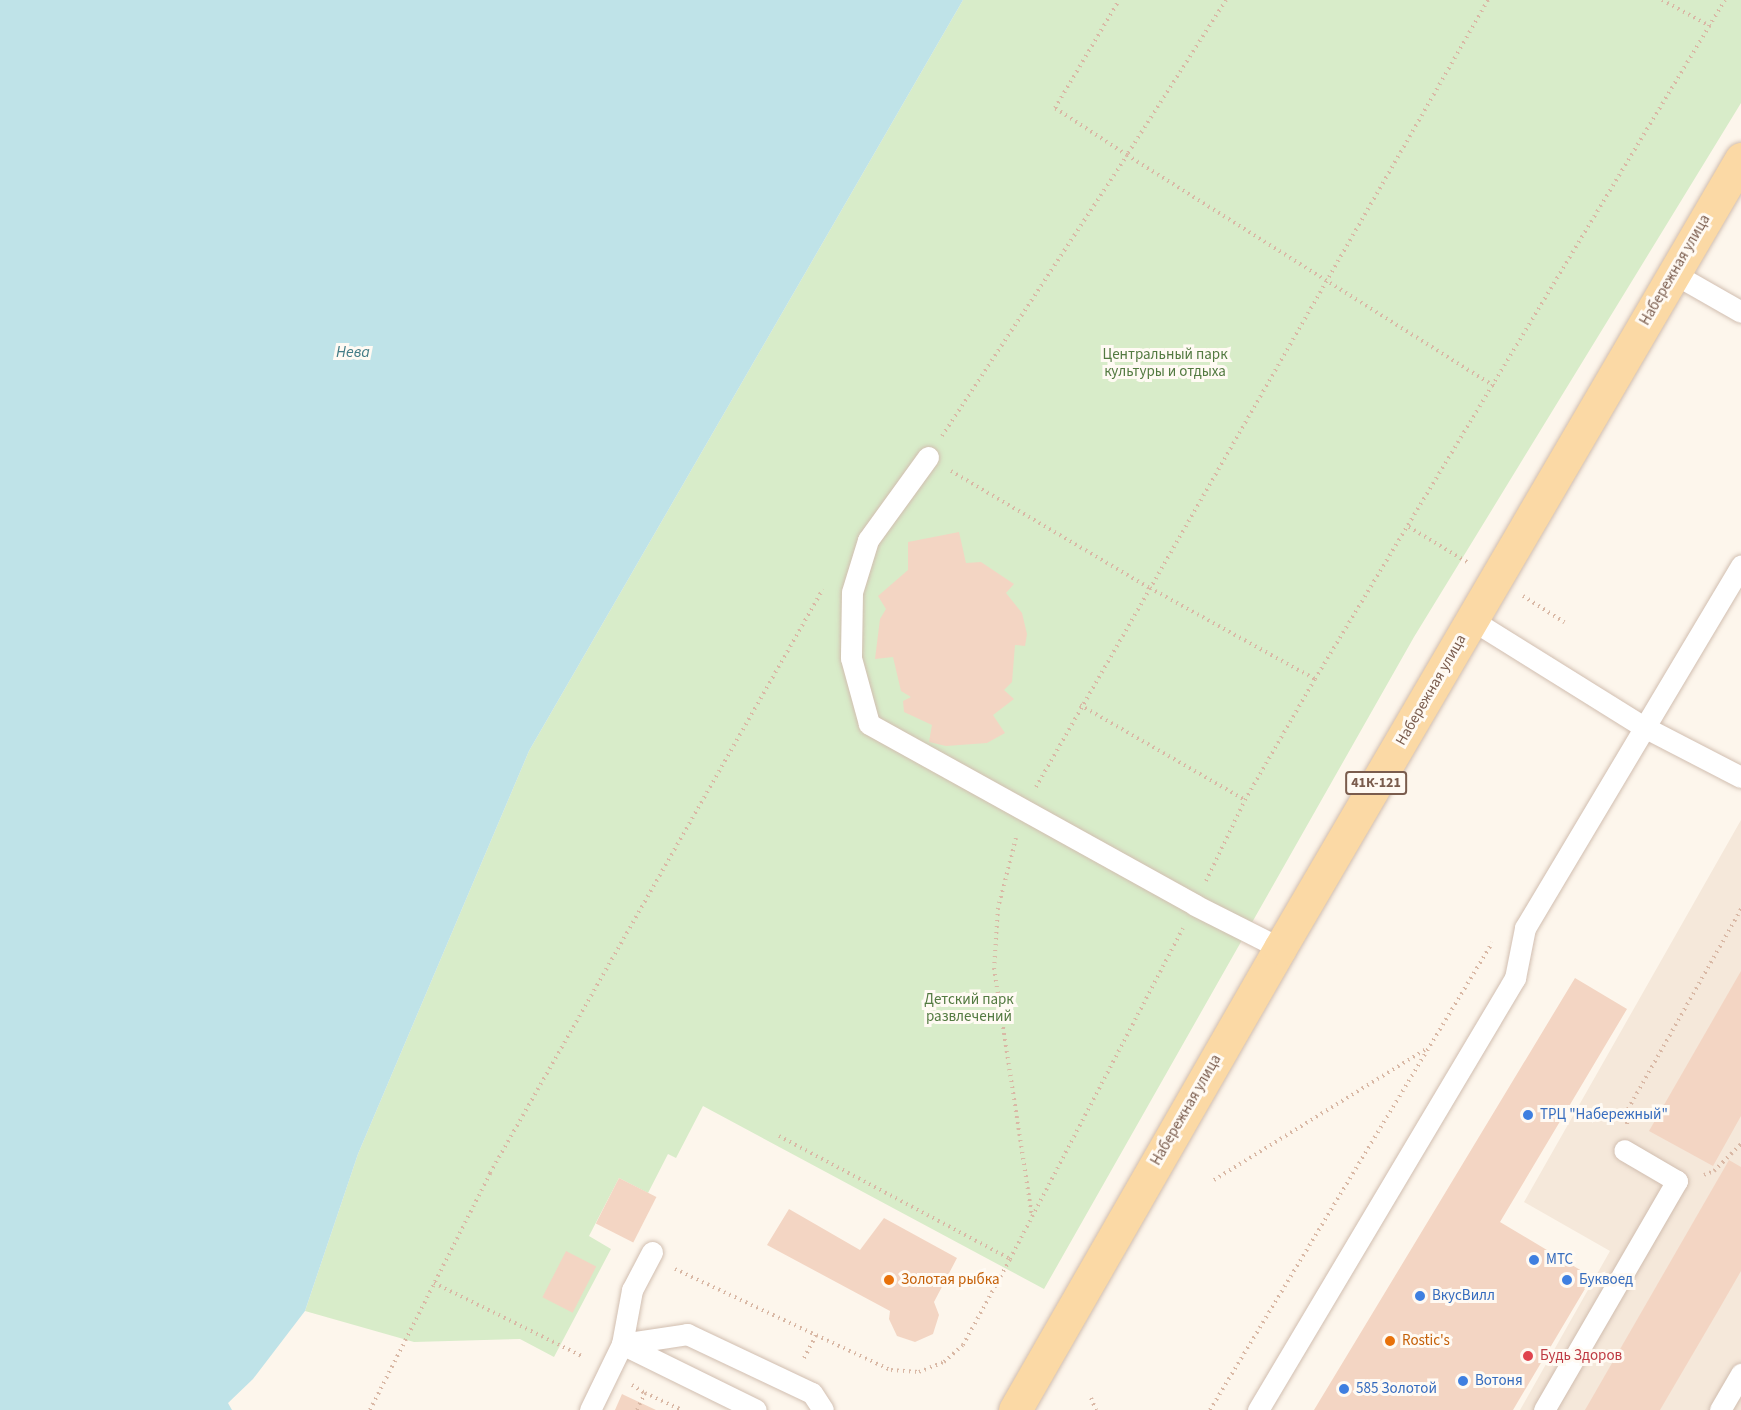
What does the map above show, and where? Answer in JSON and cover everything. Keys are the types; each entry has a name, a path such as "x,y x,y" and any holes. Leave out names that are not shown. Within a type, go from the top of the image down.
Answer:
{"main road":[{"name":"Набережная улица","path":"1015,1410 1280,948 1672,273 1741,159"}],"lane":[{"path":"1672,273 1741,312"},
{"path":"928,457 868,540 852,592 851,658 869,723 1195,905 1280,948"},
{"path":"1258,1410 1515,978 1525,928 1741,565"},
{"path":"1472,620 1644,727 1741,777"},
{"path":"1544,1410 1677,1181 1624,1150"},
{"path":"590,1410 622,1344 632,1290 651,1254"},
{"path":"622,1344 687,1334 812,1393 823,1410"},
{"path":"622,1344 756,1410"},
{"path":"1720,1410 1741,1374"}],"path":[{"path":"1226,0 1127,155 1494,386"},
{"path":"1032,1216 994,968 998,908 1023,810 1080,705 1150,588 1324,280 1488,0"},
{"path":"1662,0 1710,26"},
{"path":"651,1254 891,1370 919,1372 936,1365 963,1345 1195,905 1245,800 1315,679 1409,527 1725,0"},
{"path":"928,457 1150,588 1315,679"},
{"path":"1409,527 1473,566"},
{"path":"1520,594 1564,622"},
{"path":"1080,705 1245,800"},
{"path":"1624,1150 1628,1109 1741,909"},
{"path":"1210,1410 1499,932"},
{"path":"1214,1180 1429,1048"},
{"path":"779,1136 1010,1259"},
{"path":"1677,1181 1714,1171 1741,1144"},
{"path":"370,1410 490,1173"},
{"path":"434,1283 682,1410"},
{"path":"801,1364 816,1335"},
{"path":"637,1410 645,1393"},
{"path":"1091,1398 1096,1410"}],"shaded area":[{"path":"1741,820 1741,1410 1520,1410 1610,1251 1524,1202"}],"green space":[{"name":"Центральный парк культуры и отдыха","path":"963,0 1741,0 1741,103 1414,637 1044,1289 703,1106 676,1158 668,1154 648,1193 619,1178 589,1236 611,1249 554,1357 520,1339 414,1342 305,1311 358,1154 529,751"}],"water":[{"name":"Нева","path":"0,0 963,0 529,751 358,1154 305,1311 253,1379 228,1403 232,1410 0,1410"}],"building":[{"path":"959,532 966,563 981,562 1014,584 1006,593 1022,613 1027,634 1025,646 1015,645 1012,682 1004,690 1014,699 993,715 1005,733 987,743 946,746 929,742 932,725 904,712 903,701 911,697 901,691 893,657 875,659 880,619 886,609 878,596 908,570 908,542"},
{"path":"1741,971 1741,1116 1713,1166 1649,1131"},
{"name":"ТРЦ \"Набережный\"","path":"1575,978 1627,1009 1500,1222 1592,1277 1513,1410 1314,1410"},
{"path":"1729,1160 1741,1167 1741,1271 1718,1311 1660,1410 1585,1410"},
{"path":"619,1178 656,1197 633,1243 596,1223"},
{"name":"Золотая рыбка","path":"789,1209 860,1250 884,1218 957,1258 934,1302 939,1315 933,1334 915,1342 897,1336 889,1319 890,1311 767,1245"},
{"path":"566,1251 596,1266 573,1313 542,1297"},
{"path":"622,1394 624,1395 656,1410 615,1410"}],"place":[{"name":"ТРЦ \"Набережный\"","path":"1528,1115"},
{"name":"МТС","path":"1534,1260"},
{"name":"Золотая рыбка","path":"889,1280"},
{"name":"Буквоед","path":"1567,1280"},
{"name":"ВкусВилл","path":"1420,1296"},
{"name":"Rostic's","path":"1390,1341"},
{"name":"Будь Здоров","path":"1528,1356"},
{"name":"Вотоня","path":"1463,1381"},
{"name":"585 Золотой","path":"1344,1389"}],"park label":[{"name":"Детский парк развлечений","path":"969,1008"}]}
